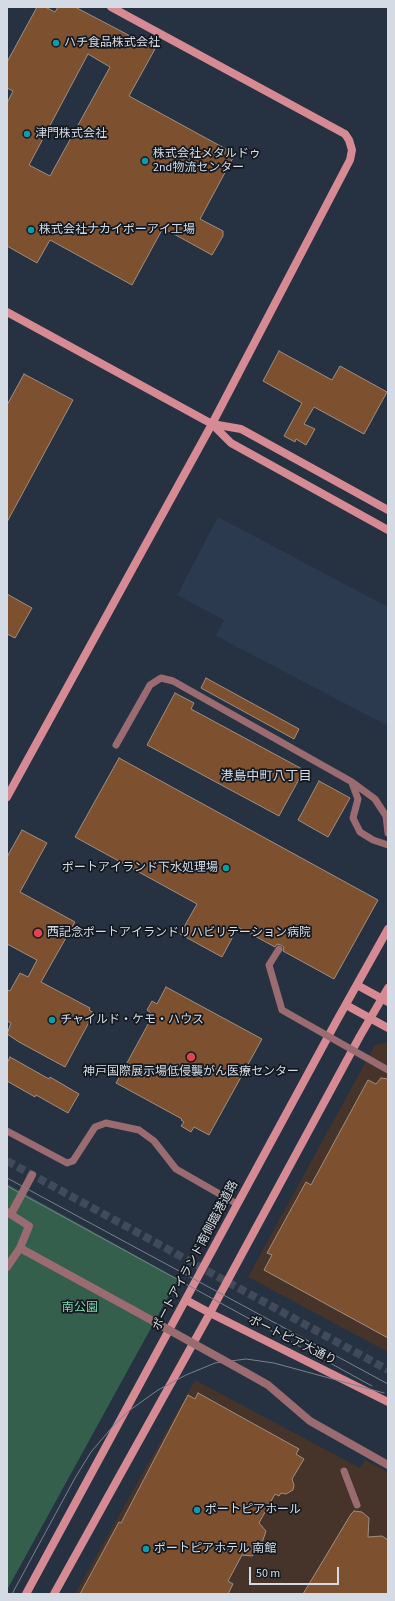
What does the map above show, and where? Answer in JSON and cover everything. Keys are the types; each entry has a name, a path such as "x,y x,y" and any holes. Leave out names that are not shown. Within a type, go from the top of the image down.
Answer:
{"street":[{"path":"7,797 212,424 350,160 352,150 349,140 345,134 111,7"},
{"path":"7,312 212,424 232,443 388,530"},
{"path":"212,424 241,429 388,510"},
{"name":"ポートアイランド南側臨港道路","path":"26,1594 388,929"},
{"path":"357,985 385,1001"},
{"path":"54,1594 210,1313 370,1018 385,1001 388,988"},
{"path":"346,1006 388,1028"},
{"path":"7,1267 20,1248 29,1226 9,1213 32,1175"},
{"path":"20,1248 245,1372 268,1386 310,1421 388,1465"},
{"name":"ポートピア大通り","path":"186,1300 388,1402"}],"lane":[{"path":"116,745 150,685 161,678 173,681 352,782 375,799 386,816 388,833"},
{"path":"352,782 358,799 353,818 360,832 373,840 388,846"},
{"path":"279,949 269,965 282,1010 388,1070"},
{"path":"7,1131 66,1163 73,1161 95,1128 106,1123 139,1130 154,1142 176,1169 237,1204"},
{"path":"344,1471 357,1505"}],"shaded area":[{"path":"218,517 388,607 388,726 216,636 224,620 177,595"},
{"path":"388,1042 388,1352 248,1277 375,1045"},
{"path":"195,1380 360,1468 365,1460 388,1472 388,1594 75,1594"}],"green space":[{"name":"南公園","path":"7,1184 178,1279 7,1590"}],"building":[{"path":"37,7 45,7 55,12 58,7 75,7 155,49 129,96 235,154 200,219 223,231 223,236 212,255 163,228 132,285 50,240 37,263 7,246 7,103 13,91 7,88 7,62","holes":["88,54 110,67 50,176 29,165"]},
{"path":"279,351 332,380 340,366 387,392 364,434 314,407 304,424 315,429 306,445 296,439 295,442 284,436 302,403 263,381"},
{"path":"24,374 73,400 7,522 7,405"},
{"path":"7,594 32,608 15,638 7,634"},
{"path":"206,678 299,729 294,739 201,688"},
{"path":"175,693 194,703 191,709 304,770 279,816 147,745"},
{"name":"ポートアイランド下水処理場","path":"119,758 378,900 334,979 283,951 284,947 281,945 277,944 275,947 238,927 222,957 180,934 197,904 75,837"},
{"path":"319,781 350,798 328,837 298,820"},
{"path":"22,830 47,843 20,892 75,922 41,982 90,1008 89,1010 94,1013 65,1067 7,1034 11,1023 7,1021 7,990 10,991 20,973 28,977 37,960 7,944 7,857"},
{"name":"神戸国際展示場低侵襲がん医療センター","path":"166,987 262,1039 209,1135 194,1127 191,1132 181,1126 184,1122 181,1120 182,1119 116,1083 152,1017 150,1016 151,1013 147,1010 152,1001 157,1004"},
{"path":"10,1057 49,1079 50,1077 79,1094 68,1113 7,1081 7,1063"},
{"path":"381,1078 388,1079 388,1338 264,1270 272,1255 267,1253 306,1182 311,1185 368,1080 376,1084"},
{"path":"198,1393 299,1449 296,1454 304,1459 292,1479 294,1485 293,1490 286,1494 281,1493 279,1496 275,1494 259,1523 266,1531 260,1549 252,1556 242,1555 228,1581 233,1584 228,1594 80,1594 119,1522 121,1523 188,1395 195,1399"},
{"path":"354,1511 362,1512 369,1518 368,1537 382,1536 388,1540 388,1594 303,1594 351,1514"}],"tunnel":[{"path":"7,1161 388,1370"}],"tram line":[{"path":"7,1178 388,1384"},
{"path":"7,1186 372,1386"},
{"path":"12,1594 75,1478 91,1452 114,1425 130,1410 158,1390 186,1375 215,1363 246,1359 274,1363 384,1393"}],"place":[{"name":"ハチ食品株式会社","path":"56,43"},
{"name":"津門株式会社","path":"27,134"},
{"name":"株式会社メタルドゥ 2nd物流センター","path":"145,161"},
{"name":"株式会社ナカイポーアイ工場","path":"31,230"},
{"name":"ポートアイランド下水処理場","path":"226,868"},
{"name":"西記念ポートアイランドリハビリテーション病院","path":"38,933"},
{"name":"チャイルド・ケモ・ハウス","path":"52,1020"},
{"name":"神戸国際展示場低侵襲がん医療センター","path":"191,1057"},
{"name":"ポートピアホール","path":"197,1510"},
{"name":"ポートピアホテル 南館","path":"146,1549"}],"district":[{"name":"港島中町八丁目","path":"266,777"}]}
